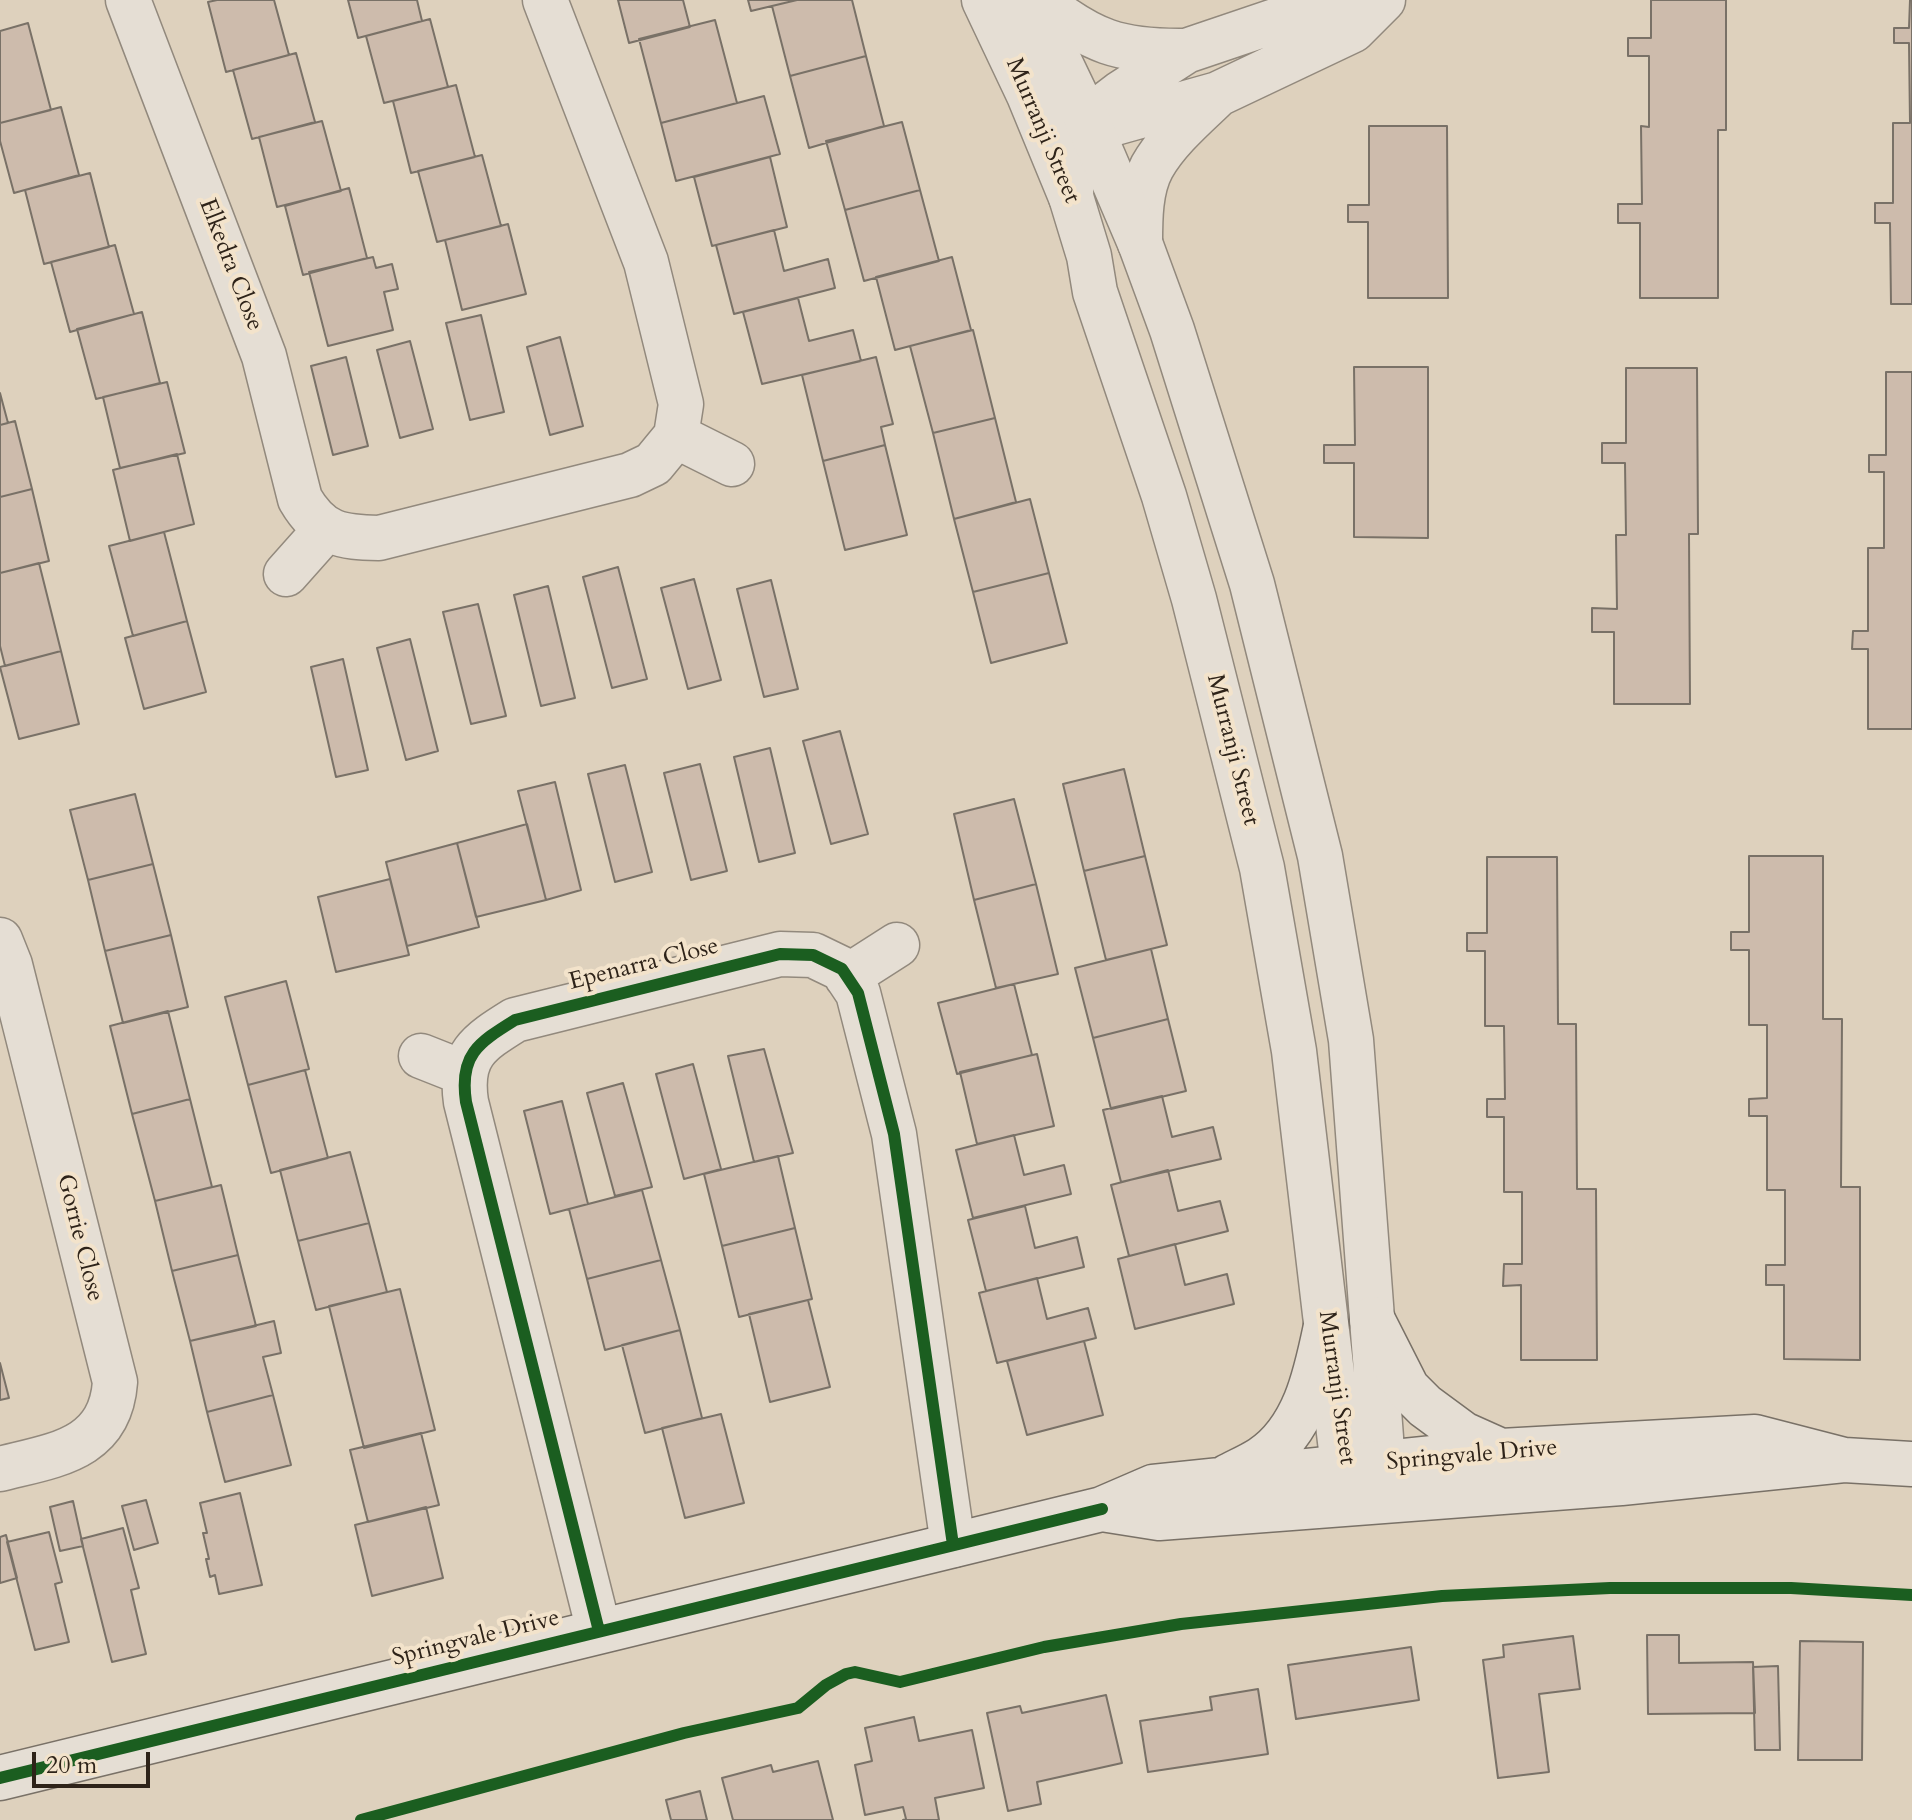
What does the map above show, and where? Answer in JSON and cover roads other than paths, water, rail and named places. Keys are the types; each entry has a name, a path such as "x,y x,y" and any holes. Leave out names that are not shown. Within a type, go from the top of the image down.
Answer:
{"street":[{"name":"Elkedra Close","path":"128,0 264,356 300,499 310,516 326,529"},
{"path":"286,574 326,529 346,537 379,538 630,475 653,464 676,436 681,404 646,262 545,0"},
{"name":"Murranji Street","path":"984,0 1029,95 1071,197 1089,256 1095,292 1164,496 1194,599 1262,868 1294,1051 1326,1326 1365,1477"},
{"name":"Murranji Street","path":"1030,0 1087,119 1140,243 1172,330 1252,584 1320,856 1351,1040 1372,1319 1365,1477"},
{"path":"1039,0 1103,43 1144,52 1186,51"},
{"path":"1071,197 1072,160 1079,132 1087,119 1121,93 1186,51 1337,0"},
{"path":"1029,95 1087,119 1115,123 1218,94 1353,30 1383,0"},
{"path":"1140,243 1141,207 1151,169 1182,128 1218,94"},
{"path":"676,436 732,464"},
{"name":"Gorrie Close","path":"0,940 10,965 115,1382 114,1403 104,1424 87,1440 64,1453 0,1469"},
{"path":"897,945 847,977 858,993 894,1134 953,1545"},
{"name":"Epenarra Close","path":"464,1073 469,1059 483,1040 515,1020 780,954 813,955 842,969 847,977"},
{"path":"421,1056 464,1073 466,1102 599,1631"},
{"path":"1372,1319 1407,1388 1425,1406 1463,1434 1501,1451"},
{"path":"1222,1480 1263,1458 1291,1429 1316,1372 1326,1326"},
{"name":"Springvale Drive","path":"1102,1509 1159,1518 1501,1451 1755,1437 1844,1460"},
{"name":"Springvale Drive","path":"0,1778 1102,1509 1153,1487 1222,1480 1365,1477 1651,1481 1844,1460 1912,1464"}]}
